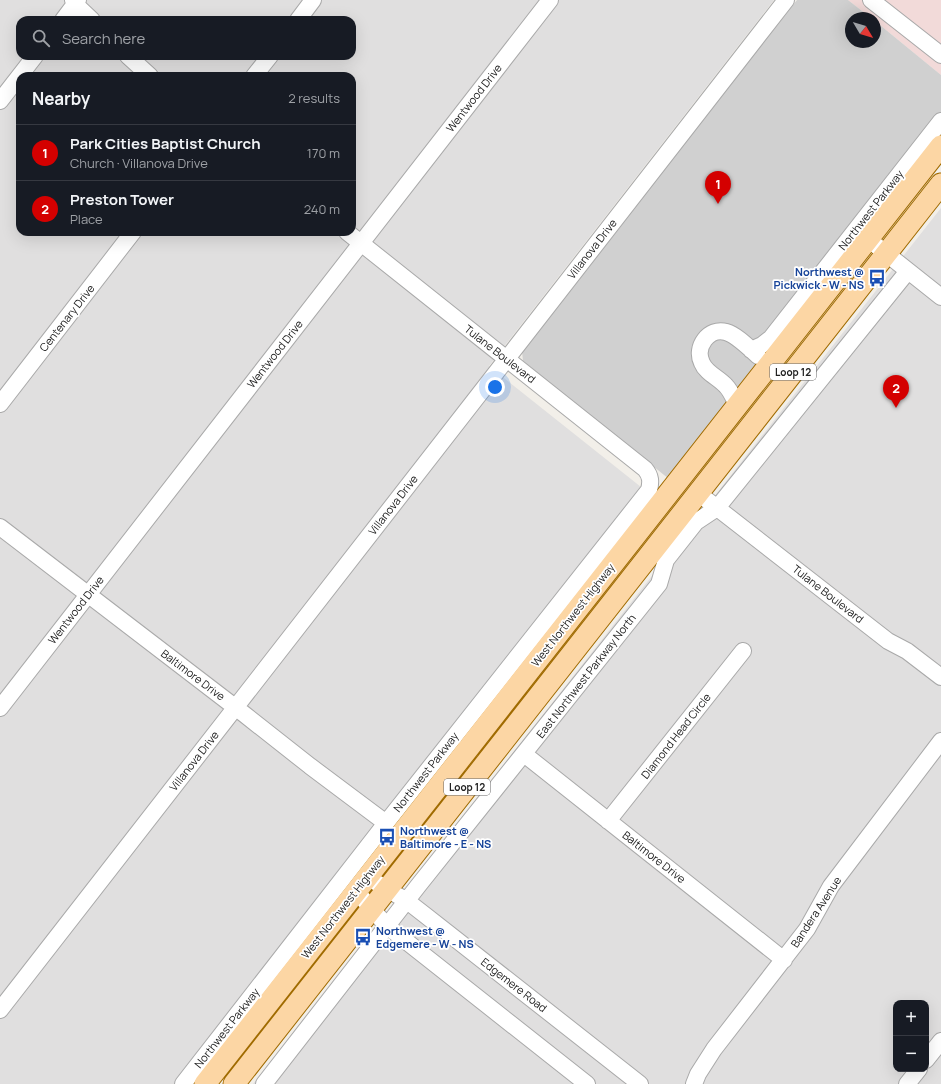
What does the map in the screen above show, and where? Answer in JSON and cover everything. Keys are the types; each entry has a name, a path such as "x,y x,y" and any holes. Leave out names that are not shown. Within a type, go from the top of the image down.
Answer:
{"main road":[{"name":"West Northwest Highway","path":"205,1084 941,146"},
{"name":"West Northwest Highway","path":"234,1084 941,184"},
{"path":"699,492 707,467 772,383 773,374 768,366"}],"street":[{"path":"301,16 313,0"},
{"name":"Wentwood Drive","path":"0,708 550,0"},
{"name":"Villanova Drive","path":"0,1010 786,0"},
{"path":"871,0 941,55"},
{"path":"66,16 76,1 89,16"},
{"path":"23,72 32,60"},
{"path":"132,60 146,72"},
{"path":"257,72 267,60"},
{"path":"0,101 16,80"},
{"name":"Northwest Parkway","path":"751,350 762,345 771,338 941,121"},
{"name":"Centenary Drive","path":"0,404 130,236"},
{"name":"Tulane Boulevard","path":"352,236 645,469 648,472 650,479"},
{"path":"868,239 941,297"},
{"name":"East Northwest Parkway North","path":"264,1084 407,901 659,584 666,560 696,522 717,508 908,271"},
{"path":"737,405 728,387 702,363 700,350 706,337 712,333 718,332 732,334 768,366"},
{"name":"Northwest Parkway","path":"183,1084 386,823 649,490 650,479"},
{"name":"Tulane Boulevard","path":"699,492 717,508 888,642 907,651 941,677"},
{"name":"Baltimore Drive","path":"0,527 386,823"},
{"name":"Diamond Head Circle","path":"608,821 743,651"},
{"name":"Bandera Avenue","path":"694,1084 698,1074 714,1049 807,929 831,886 941,741"},
{"name":"Baltimore Drive","path":"524,754 784,960"},
{"path":"362,884 372,908 388,926 587,1084"},
{"name":"Edgemere Road","path":"362,884 387,888 407,901 640,1084"},
{"path":"929,1056 941,1041"},
{"path":"907,1084 917,1072"}],"shaded area":[{"path":"0,0 774,0 489,366 641,487 179,1084 0,1084"},
{"path":"797,0 848,0 863,12 845,12 845,48 881,48 881,26 941,75 941,132 669,479 523,361 522,351"},
{"path":"848,0 941,0 941,75 881,26 881,12 863,12"},
{"path":"941,208 941,1084 253,1084"}],"place":[{"name":"Park Cities Baptist Church","path":"718,204"},
{"name":"Northwest @ Pickwick - W - NS","path":"877,278"},
{"name":"Preston Tower","path":"896,408"},
{"name":"Northwest @ Baltimore - E - NS","path":"387,837"},
{"name":"Northwest @ Edgemere - W - NS","path":"363,937"}]}
